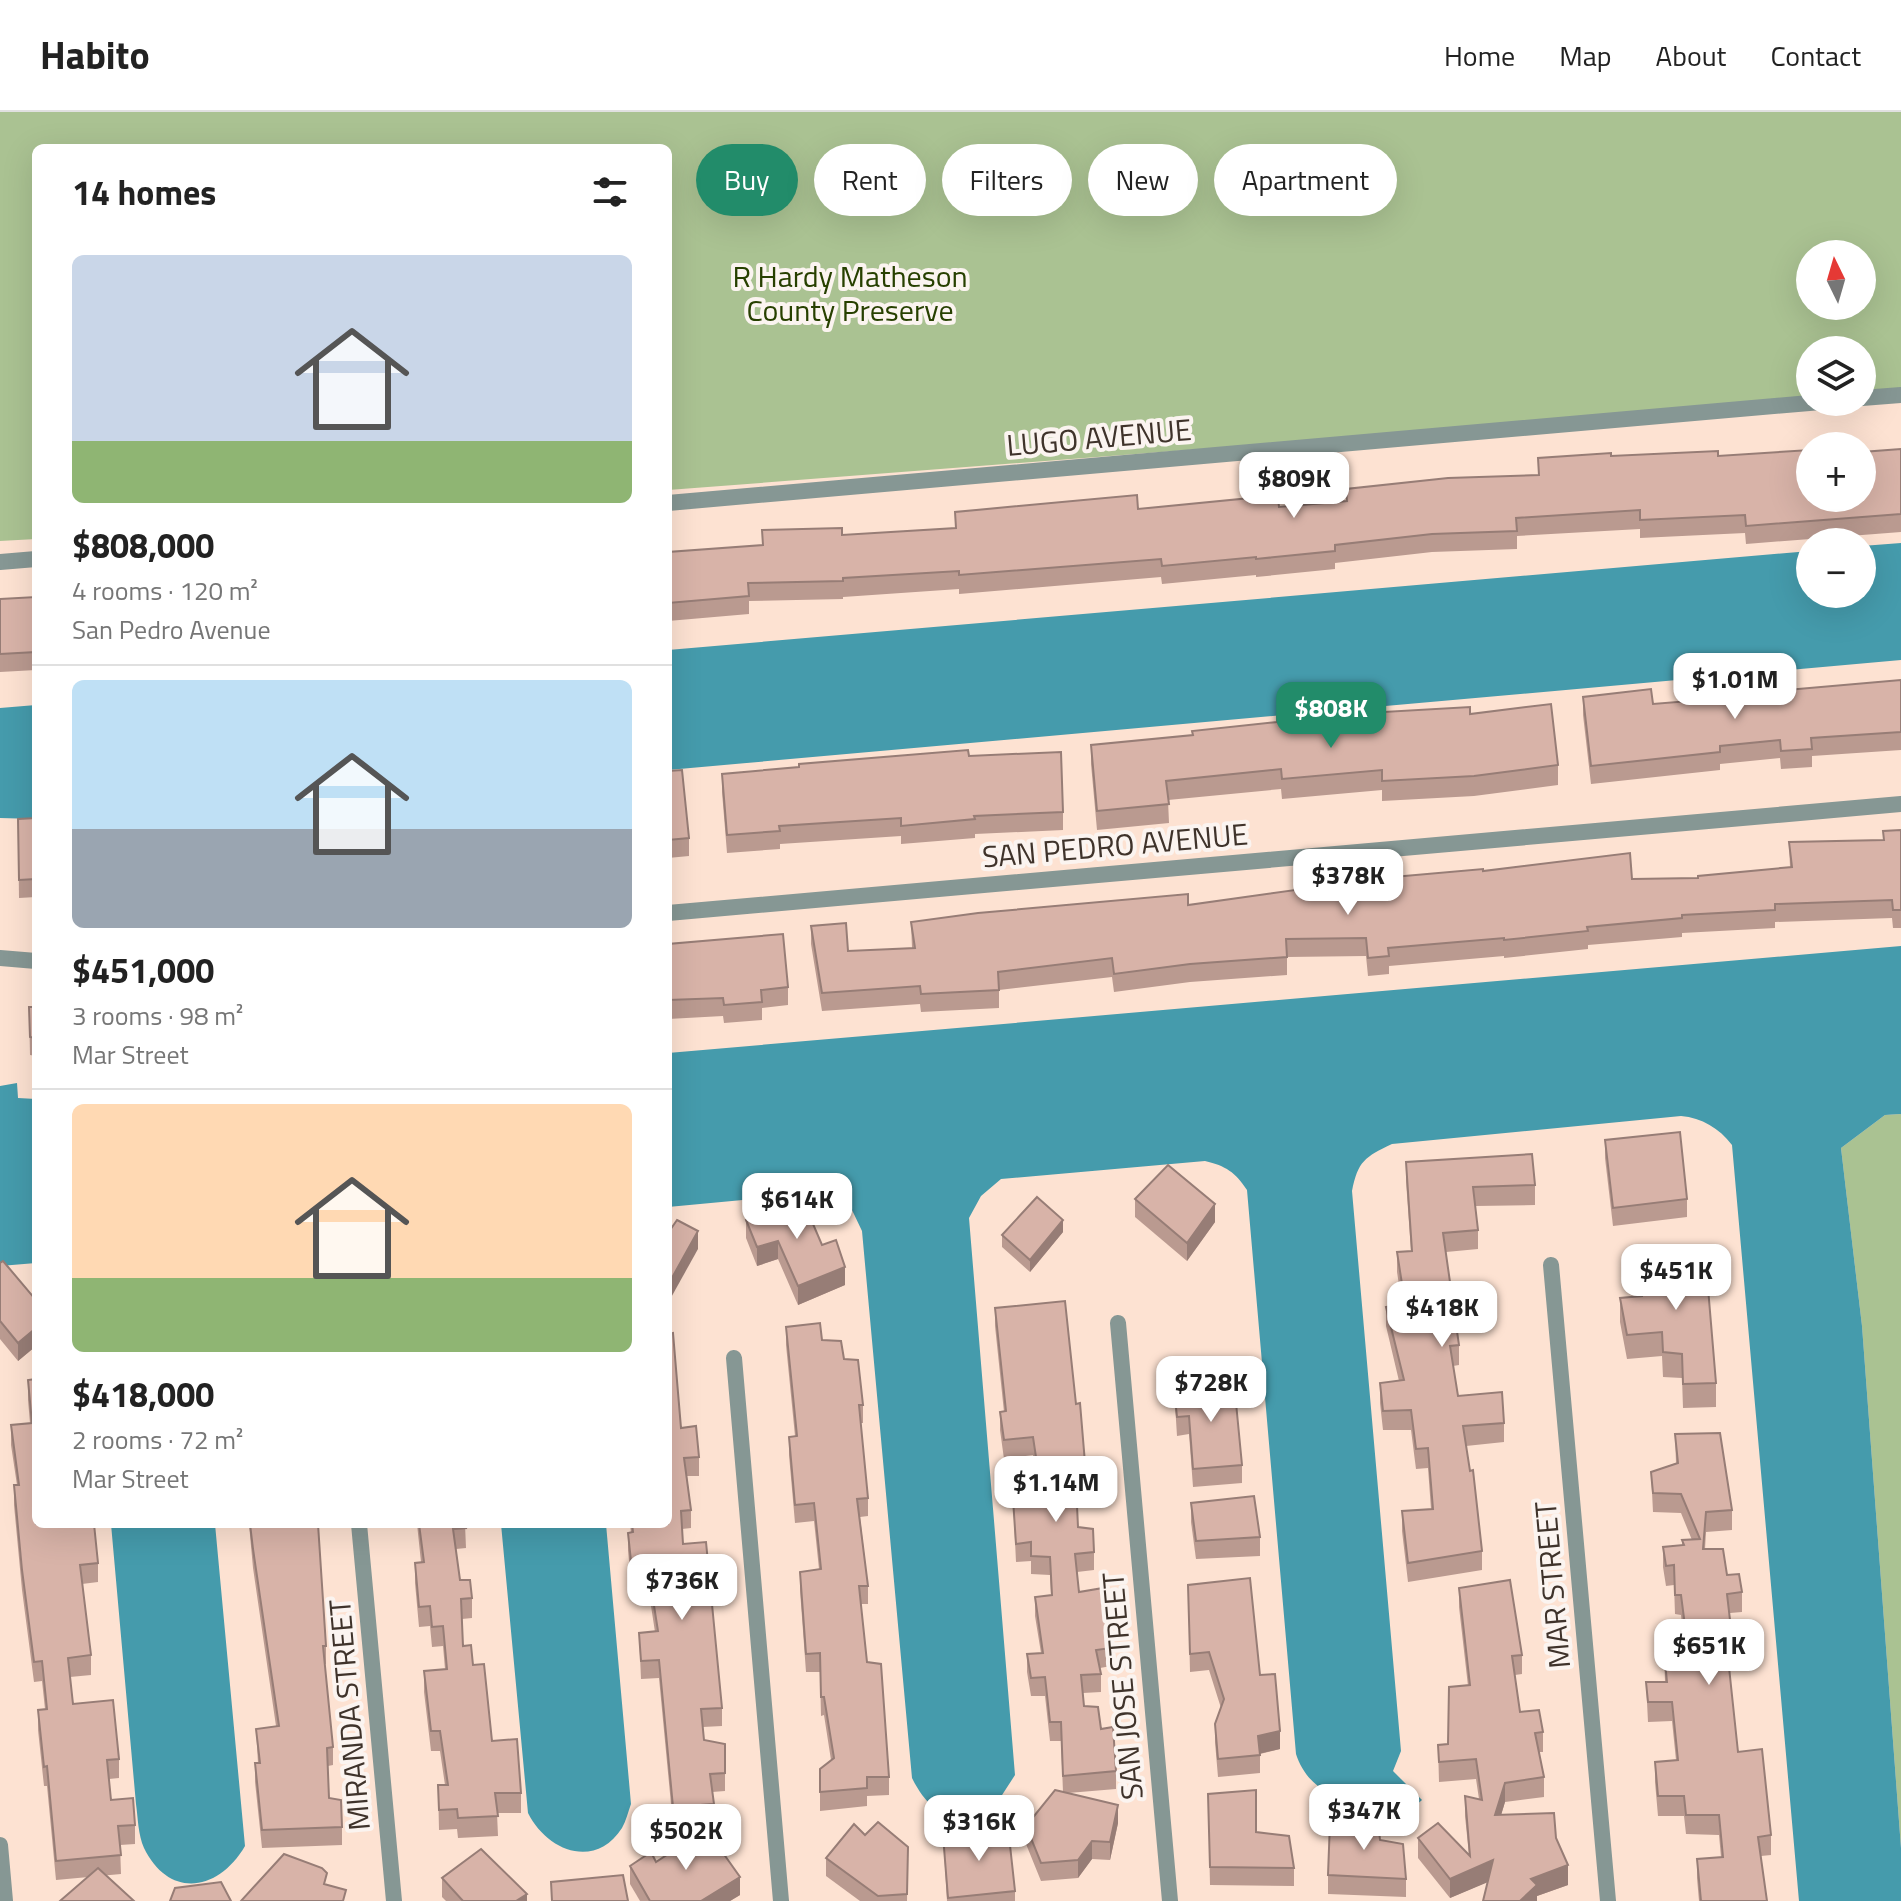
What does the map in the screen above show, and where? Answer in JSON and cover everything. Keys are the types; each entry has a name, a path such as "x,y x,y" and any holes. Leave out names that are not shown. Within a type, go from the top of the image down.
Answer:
{"street":[{"path":"1876,397 1901,395"},
{"name":"LUGO AVENUE","path":"672,503 1796,404"},
{"path":"0,562 32,559"},
{"name":"SAN PEDRO AVENUE","path":"672,913 1901,804"},
{"path":"0,958 32,961"},
{"name":"MAR STREET","path":"1551,1265 1608,1901"},
{"name":"SAN JOSE STREET","path":"1118,1323 1170,1901"},
{"path":"734,1358 781,1901"},
{"name":"MIRANDA STREET","path":"359,1528 394,1901"},
{"path":"0,1845 5,1901"}],"green space":[{"name":"R Hardy Matheson County Preserve","path":"0,112 1901,112 1901,395 1876,397 1876,336 1796,336 1796,403 672,490 672,144 32,144 32,539 0,541"},
{"path":"1901,1114 1901,1848 1862,1326 1841,1148 1885,1115"}],"water":[{"path":"1901,543 1901,660 672,770 672,650 1796,552 1796,608 1876,608 1876,545"},
{"path":"32,705 32,819 0,818 0,708"},
{"path":"1901,946 1901,1114 1885,1115 1841,1148 1862,1326 1901,1848 1901,1901 1799,1901 1732,1145 1710,1125 1681,1116 1392,1144 1360,1166 1352,1191 1401,1751 1393,1771 1422,1800 1407,1813 1377,1787 1359,1796 1338,1796 1328,1792 1305,1772 1296,1754 1247,1190 1229,1171 1205,1161 1001,1179 981,1196 969,1218 1015,1775 993,1809 955,1815 936,1809 912,1778 862,1231 852,1210 819,1193 672,1207 672,1053"},
{"path":"17,1083 18,1098 32,1099 32,1263 0,1266 0,1086"},
{"path":"111,1528 215,1528 245,1846 221,1873 208,1880 180,1882 167,1876 154,1864 144,1848 136,1804"},
{"path":"501,1528 606,1528 631,1804 622,1828 611,1841 599,1849 585,1852 559,1846 536,1826 528,1813"}],"building":[{"path":"1901,449 1901,514 1746,526 1745,515 1640,520 1640,510 1516,518 1517,531 1432,534 1335,545 1335,551 1256,559 1162,566 1161,559 959,575 959,571 843,578 843,581 748,583 749,596 672,603 672,552 763,545 762,530 842,528 842,535 956,528 955,512 1137,495 1138,509 1250,498 1249,490 1277,487 1279,507 1347,501 1346,489 1448,478 1539,475 1538,458 1718,451 1718,456 1796,451 1796,512 1876,512 1876,451"},
{"path":"32,597 32,652 0,654 0,599"},
{"path":"1901,680 1901,732 1811,738 1812,749 1781,751 1780,740 1720,746 1720,752 1591,766 1583,697 1651,689 1653,704"},
{"path":"1551,704 1558,765 1474,776 1382,781 1382,770 1282,779 1281,769 1166,781 1169,804 1097,811 1091,745 1193,735 1192,731 1277,722 1277,716 1348,710 1349,714 1470,707 1470,714"},
{"path":"968,750 969,756 1061,752 1063,812 974,816 975,819 901,826 901,818 779,826 780,831 727,835 722,774 799,767 799,764"},
{"path":"682,770 689,838 672,840 672,771"},
{"path":"32,818 32,879 19,880 18,819"},
{"path":"1901,830 1901,910 1893,910 1892,900 1775,904 1775,910 1682,915 1682,918 1587,927 1588,931 1388,948 1389,956 1368,958 1366,938 1286,939 1287,957 1190,964 1114,974 1112,958 998,972 999,990 921,994 920,986 822,993 811,926 846,923 848,951 915,948 911,922 978,913 1188,894 1188,905 1303,889 1303,885 1483,871 1630,853 1632,879 1698,878 1792,867 1789,842 1884,840 1883,831"},
{"path":"783,934 788,987 761,990 762,1002 724,1005 723,998 672,1000 672,944"},
{"path":"29,1007 32,1007 32,1037"},
{"path":"1680,1132 1687,1199 1613,1208 1605,1140"},
{"path":"1532,1154 1535,1185 1473,1187 1478,1230 1443,1233 1459,1345 1450,1346 1458,1396 1502,1392 1504,1423 1463,1426 1470,1471 1473,1470 1482,1551 1408,1563 1402,1511 1433,1509 1428,1448 1416,1449 1411,1410 1383,1411 1380,1383 1404,1380 1386,1307 1405,1303 1397,1252 1412,1251 1406,1162"},
{"path":"1168,1165 1215,1204 1187,1243 1135,1199"},
{"path":"801,1196 822,1245 836,1240 845,1267 798,1286 778,1241 757,1247 746,1220"},
{"path":"1037,1197 1063,1220 1030,1260 1002,1235"},
{"path":"677,1220 698,1231 672,1278 672,1227"},
{"path":"1705,1252 1716,1383 1683,1384 1682,1354 1663,1352 1662,1332 1627,1335 1620,1298 1642,1296 1638,1261"},
{"path":"3,1261 32,1295 32,1331 18,1343 0,1321 0,1263"},
{"path":"1065,1301 1085,1463 1075,1463 1078,1527 1093,1529 1094,1552 1075,1554 1079,1592 1103,1588 1111,1648 1096,1650 1101,1674 1081,1675 1084,1706 1098,1707 1101,1729 1113,1727 1116,1771 1063,1776 1061,1722 1050,1722 1045,1677 1031,1678 1027,1654 1043,1653 1035,1597 1052,1595 1050,1557 1031,1556 1031,1542 1016,1544 1013,1499 1042,1497 1033,1437 1004,1440 1000,1412 1006,1411 995,1308"},
{"path":"820,1323 822,1340 841,1341 844,1359 858,1360 868,1498 857,1499 868,1586 859,1586 867,1662 881,1664 889,1777 867,1777 867,1788 820,1792 820,1769 834,1758 824,1697 821,1697 820,1653 806,1654 800,1572 821,1569 814,1503 795,1505 789,1437 797,1436 786,1327"},
{"path":"672,1333 681,1428 696,1426 699,1457 684,1458 691,1510 681,1511 683,1544 706,1542 722,1708 701,1709 704,1740 725,1744 725,1773 710,1774 714,1804 673,1807 659,1660 641,1661 639,1633 658,1631 647,1561 631,1561 628,1533 633,1532 632,1528 672,1528"},
{"path":"28,1380 32,1380 32,1423"},
{"path":"1234,1382 1242,1465 1193,1469 1189,1416 1177,1417 1174,1388"},
{"path":"32,1423 32,1528 94,1528 98,1563 80,1565 91,1655 68,1658 73,1704 113,1700 119,1759 107,1760 111,1800 133,1798 135,1825 118,1826 121,1855 56,1861 38,1710 47,1709 42,1661 34,1662 22,1570 14,1485 19,1485 11,1425"},
{"path":"1720,1433 1732,1510 1706,1512 1703,1549 1723,1549 1727,1575 1739,1574 1742,1592 1727,1594 1730,1620 1724,1620 1738,1752 1762,1749 1771,1835 1758,1837 1767,1901 1701,1901 1697,1859 1723,1857 1719,1815 1686,1815 1684,1796 1658,1796 1655,1762 1678,1760 1672,1702 1648,1702 1646,1682 1667,1682 1664,1651 1688,1649 1681,1595 1675,1595 1674,1565 1666,1566 1663,1547 1684,1545 1682,1540 1700,1539 1681,1494 1653,1493 1651,1472 1678,1463 1675,1434"},
{"path":"1254,1496 1260,1537 1196,1541 1191,1503"},
{"path":"251,1528 318,1528 326,1646 323,1646 333,1747 327,1748 329,1798 341,1800 342,1827 262,1830 255,1763 260,1763 256,1729 279,1726"},
{"path":"420,1528 466,1528 453,1529 460,1580 470,1580 472,1598 461,1599 463,1646 471,1645 473,1665 484,1664 492,1741 517,1739 521,1793 495,1793 498,1816 458,1818 457,1809 439,1810 438,1785 448,1785 440,1731 431,1731 424,1671 447,1669 443,1626 432,1627 430,1606 419,1607 415,1563 424,1562"},
{"path":"1250,1578 1260,1675 1275,1674 1280,1731 1258,1736 1260,1755 1218,1759 1215,1724 1224,1699 1209,1652 1190,1654 1188,1585"},
{"path":"1510,1580 1522,1655 1512,1656 1520,1712 1539,1710 1543,1732 1535,1733 1544,1777 1505,1783 1495,1815 1554,1813 1556,1838 1568,1865 1531,1879 1537,1885 1520,1901 1483,1901 1493,1860 1450,1879 1418,1838 1438,1823 1470,1856 1465,1796 1482,1800 1476,1759 1439,1762 1438,1745 1448,1744 1449,1687 1470,1685 1459,1588"},
{"path":"1055,1790 1118,1805 1110,1842 1092,1841 1078,1860 1041,1863 1026,1826"},
{"path":"1256,1790 1256,1832 1289,1836 1294,1868 1210,1867 1208,1794"},
{"path":"1378,1821 1380,1840 1403,1844 1406,1879 1328,1875 1330,1822"},
{"path":"878,1822 908,1847 907,1894 878,1896 826,1858 854,1824 865,1835"},
{"path":"1008,1827 1015,1891 948,1898 943,1835"},
{"path":"706,1829 740,1877 701,1901 650,1901 630,1866 651,1852 656,1862"},
{"path":"481,1849 527,1894 516,1901 463,1901 442,1878"},
{"path":"284,1854 322,1868 327,1873 324,1884 346,1890 343,1901 241,1901"},
{"path":"98,1868 134,1901 60,1901"},
{"path":"623,1875 628,1901 552,1901 551,1882"},
{"path":"221,1882 231,1901 170,1901 175,1888"}]}
